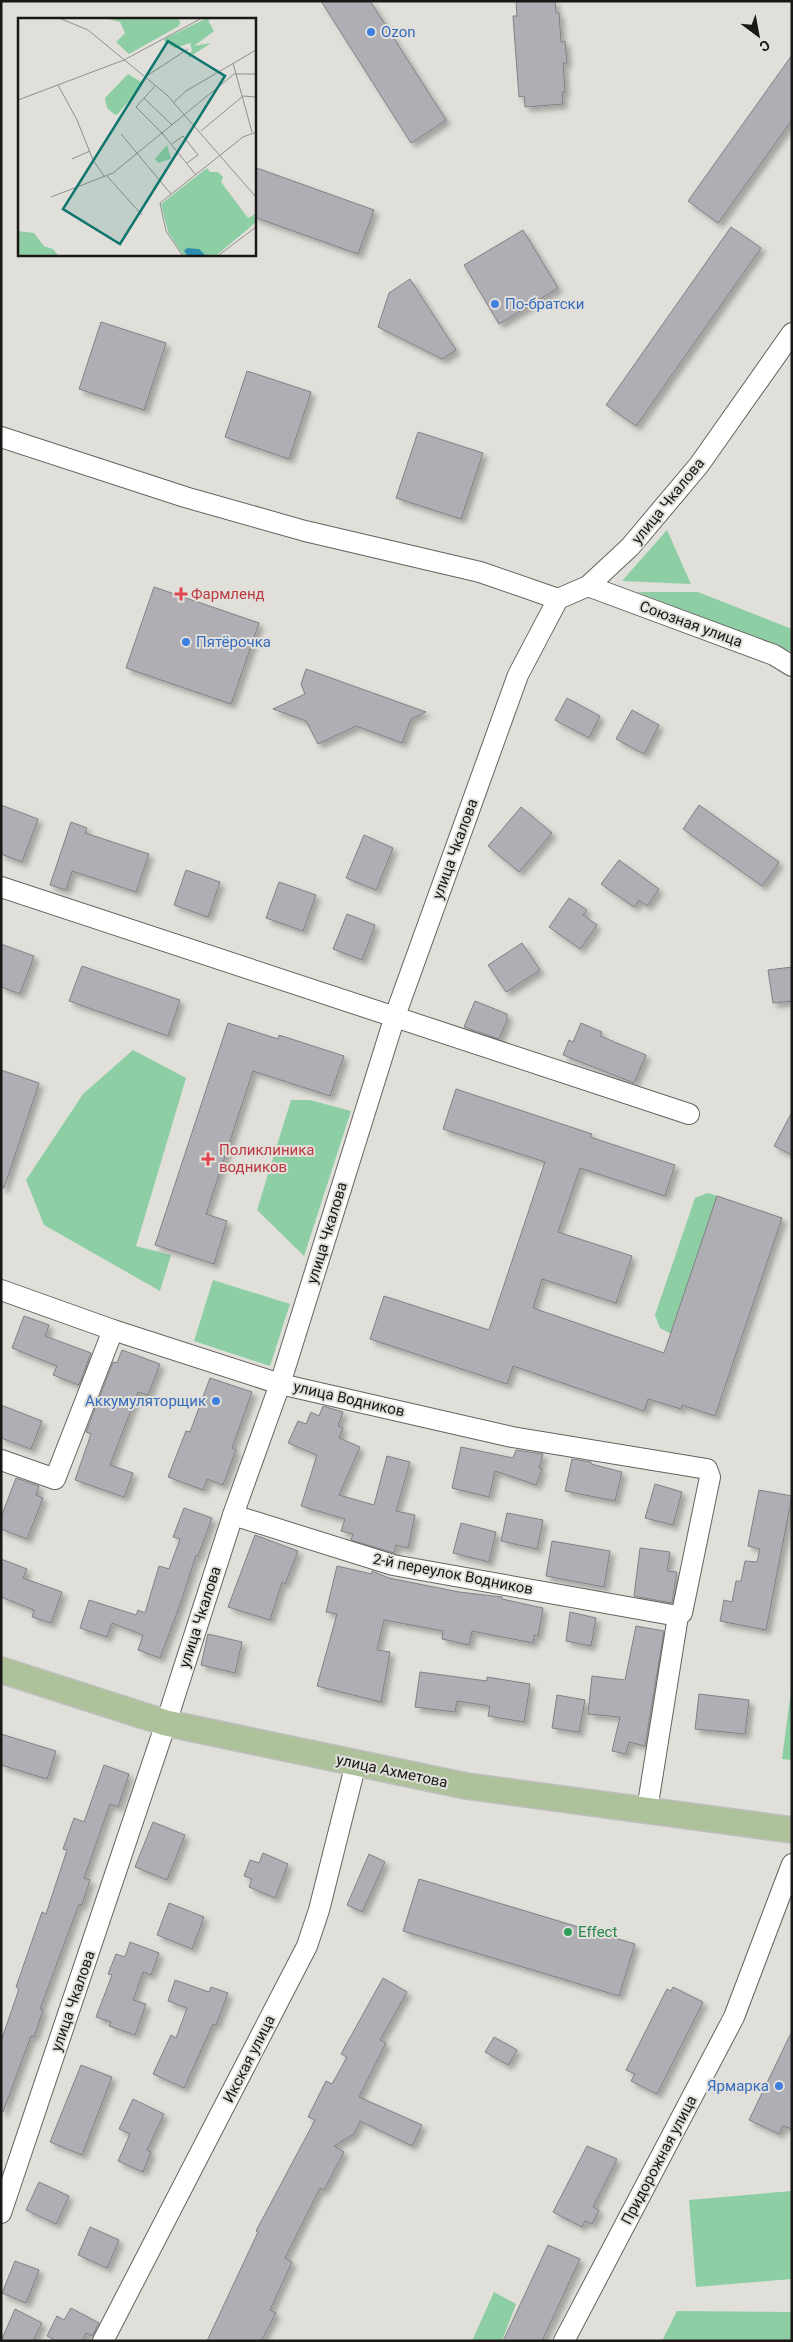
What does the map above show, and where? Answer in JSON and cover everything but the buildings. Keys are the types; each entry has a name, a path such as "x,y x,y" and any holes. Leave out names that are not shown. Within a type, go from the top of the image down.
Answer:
{"main road":[{"name":"улица Ахметова","path":"1,1670 166,1723 466,1786 792,1830"}],"street":[{"name":"улица Чкалова","path":"1,2213 166,1723 233,1515 280,1384 395,1016 518,675 558,599 588,586 630,547 699,465 792,333"},
{"path":"1,437 185,497 305,531 480,572 558,599"},
{"name":"Союзная улица","path":"588,586 774,655 792,666"},
{"path":"1,887 689,1114"},
{"name":"улица Водников","path":"1,1290 113,1330 280,1384 512,1437 707,1469 710,1477 682,1613 678,1616"},
{"path":"1,1460 55,1479 113,1330"},
{"name":"2-й переулок Водников","path":"233,1515 393,1564 678,1616"},
{"path":"648,1810 678,1616"},
{"name":"Икская улица","path":"103,2341 307,1946 319,1910 356,1763"},
{"name":"Придорожная улица","path":"564,2341 734,2016 792,1864"}],"green space":[{"path":"667,530 691,584 622,581"},
{"path":"637,592 698,592 792,629 792,652"},
{"path":"133,1050 186,1078 136,1246 171,1255 160,1291 44,1225 26,1180 83,1094"},
{"path":"291,1100 310,1100 351,1111 304,1256 257,1210"},
{"path":"708,1193 724,1198 677,1337 660,1328 655,1315 695,1198"},
{"path":"213,1280 290,1304 270,1366 194,1341"},
{"path":"792,1683 792,1760 782,1759"},
{"path":"792,2191 792,2279 696,2287 689,2200"},
{"path":"494,2292 516,2304 502,2341 472,2341"},
{"path":"677,2311 792,2312 792,2341 662,2341"}],"place":[{"name":"Ozon","path":"371,32"},
{"name":"По-братски","path":"495,304"},
{"name":"Фармленд","path":"181,594"},
{"name":"Пятёрочка","path":"186,642"},
{"name":"Поликлиника водников","path":"208,1159"},
{"name":"Аккумуляторщик","path":"216,1401"},
{"name":"Effect","path":"568,1932"},
{"name":"Ярмарка","path":"779,2086"}]}
